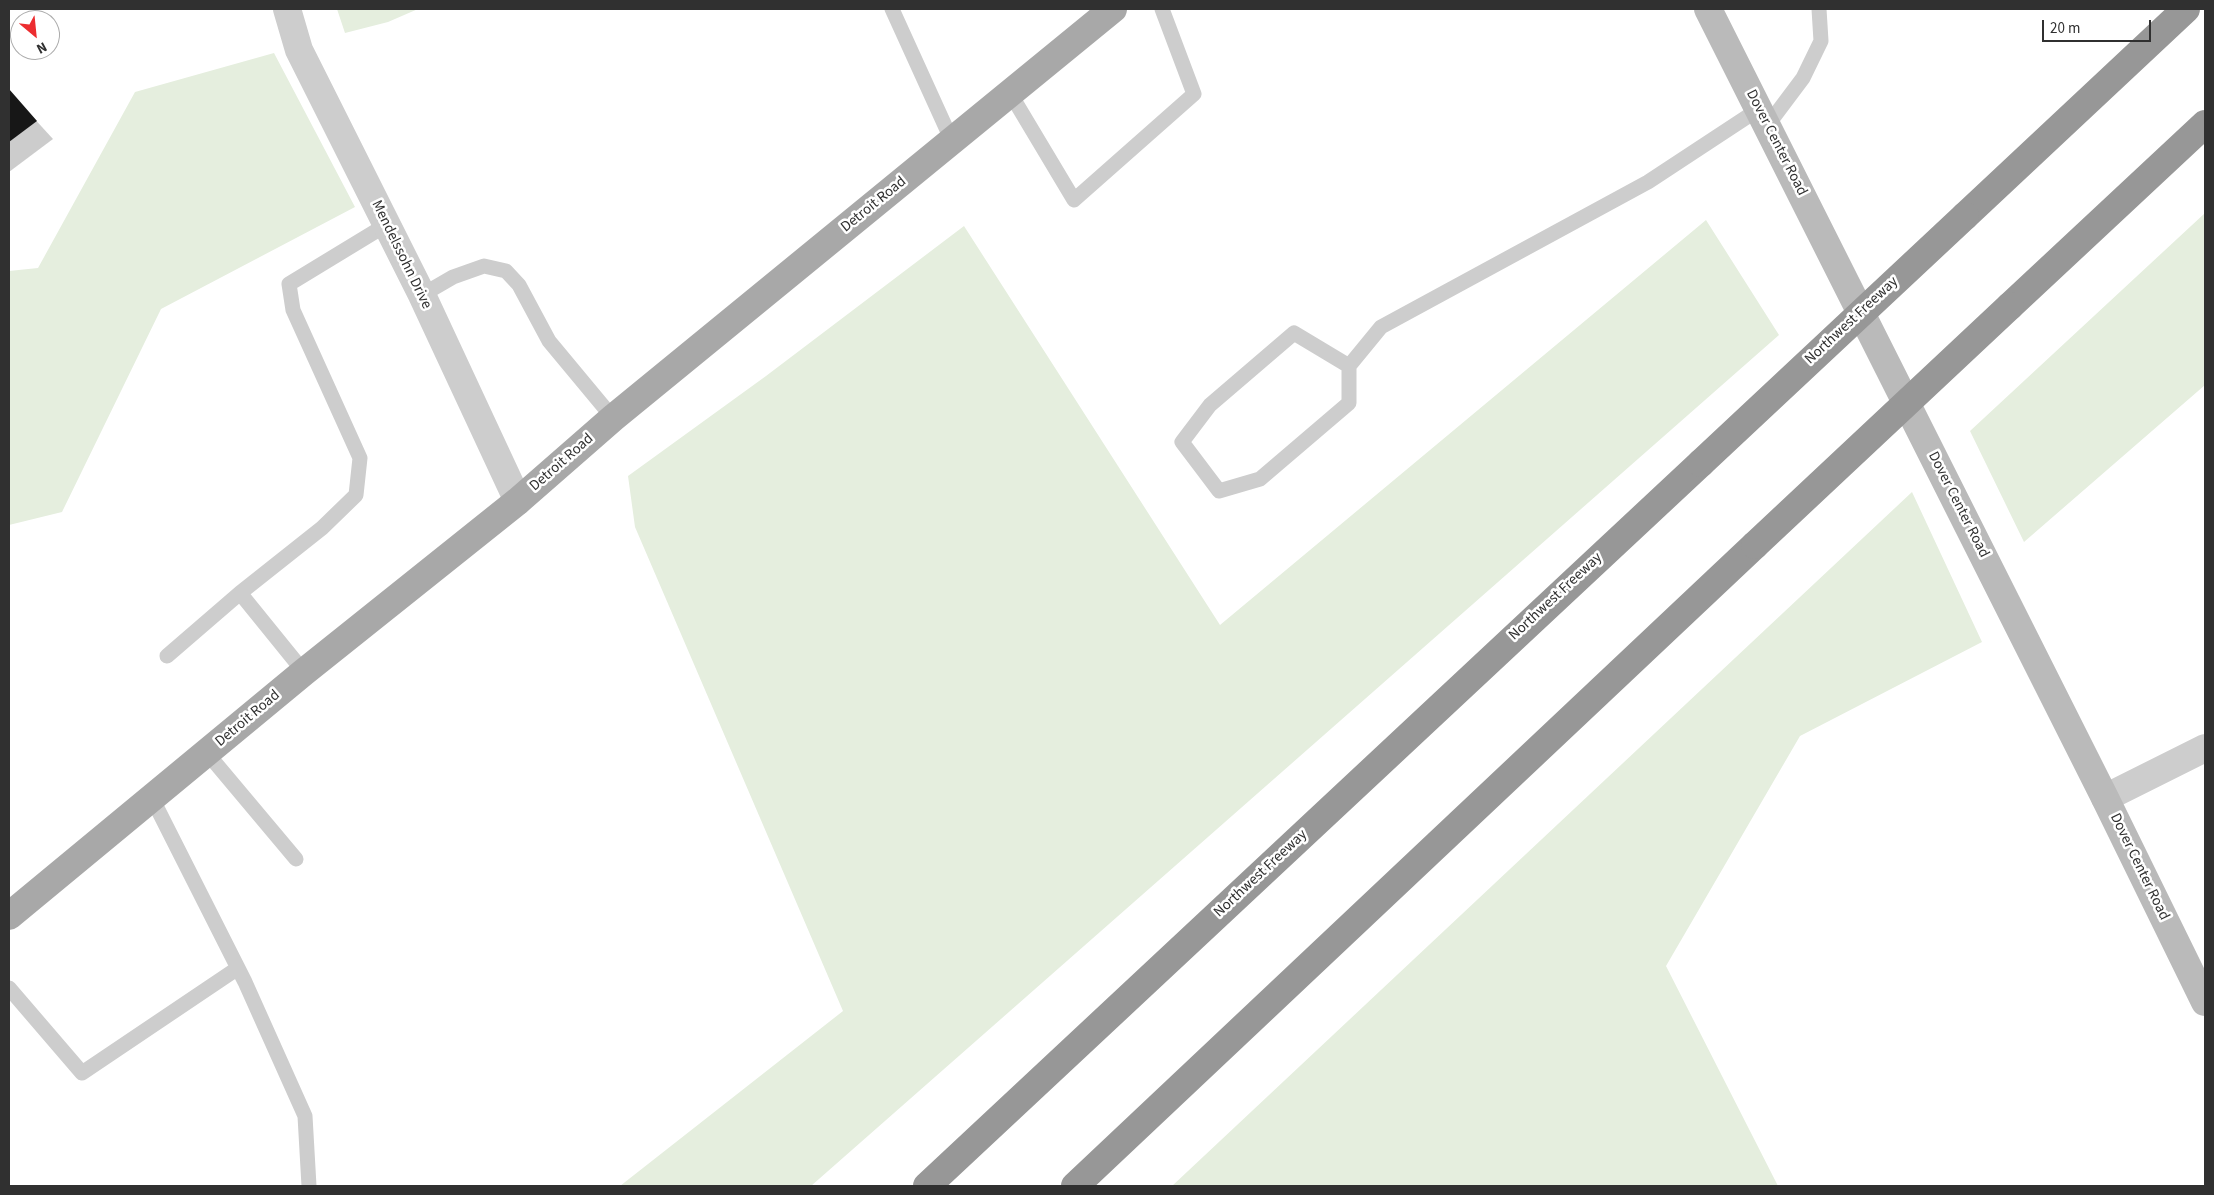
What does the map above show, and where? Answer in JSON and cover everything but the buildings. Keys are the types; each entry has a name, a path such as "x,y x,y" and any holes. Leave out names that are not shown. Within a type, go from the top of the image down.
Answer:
{"highway":[{"name":"Northwest Freeway","path":"927,1186 2186,9"},
{"path":"1075,1186 2205,124"}],"main road":[{"name":"Detroit Road","path":"9,916 304,672 518,501 612,418 1113,9"}],"street":[{"name":"Mendelssohn Drive","path":"288,9 299,50 422,295 518,501"},
{"name":"Dover Center Road","path":"1708,9 2105,798 2205,1002"},
{"path":"2105,798 2205,748"}],"lane":[{"path":"892,9 952,141"},
{"path":"1010,92 1074,200 1194,94 1162,9"},
{"path":"1349,366 1294,333 1210,404 1182,442 1219,491 1260,479 1349,403 1349,366 1381,327 1763,118 1802,78 1821,41 1819,9"},
{"path":"167,656 240,593 322,528 356,495 360,458 293,310 289,284 386,225"},
{"path":"422,295 454,277 484,266 506,271 519,285 549,340 612,418"},
{"path":"240,593 304,672"},
{"path":"207,753 296,859"},
{"path":"152,798 238,968 305,1116 309,1186"},
{"path":"9,988 82,1073 238,968"}],"green space":[{"path":"337,9 418,9 388,22 345,33"},
{"path":"274,53 355,207 161,309 62,512 9,525 9,271 38,268 135,92"},
{"path":"2205,213 2205,385 2024,542 1970,431"},
{"path":"1706,220 1779,335 811,1186 620,1186 843,1011 635,527 628,476 766,376 964,226 1220,625"},
{"path":"1912,492 1982,642 1800,736 1666,966 1778,1186 1172,1186"}]}
